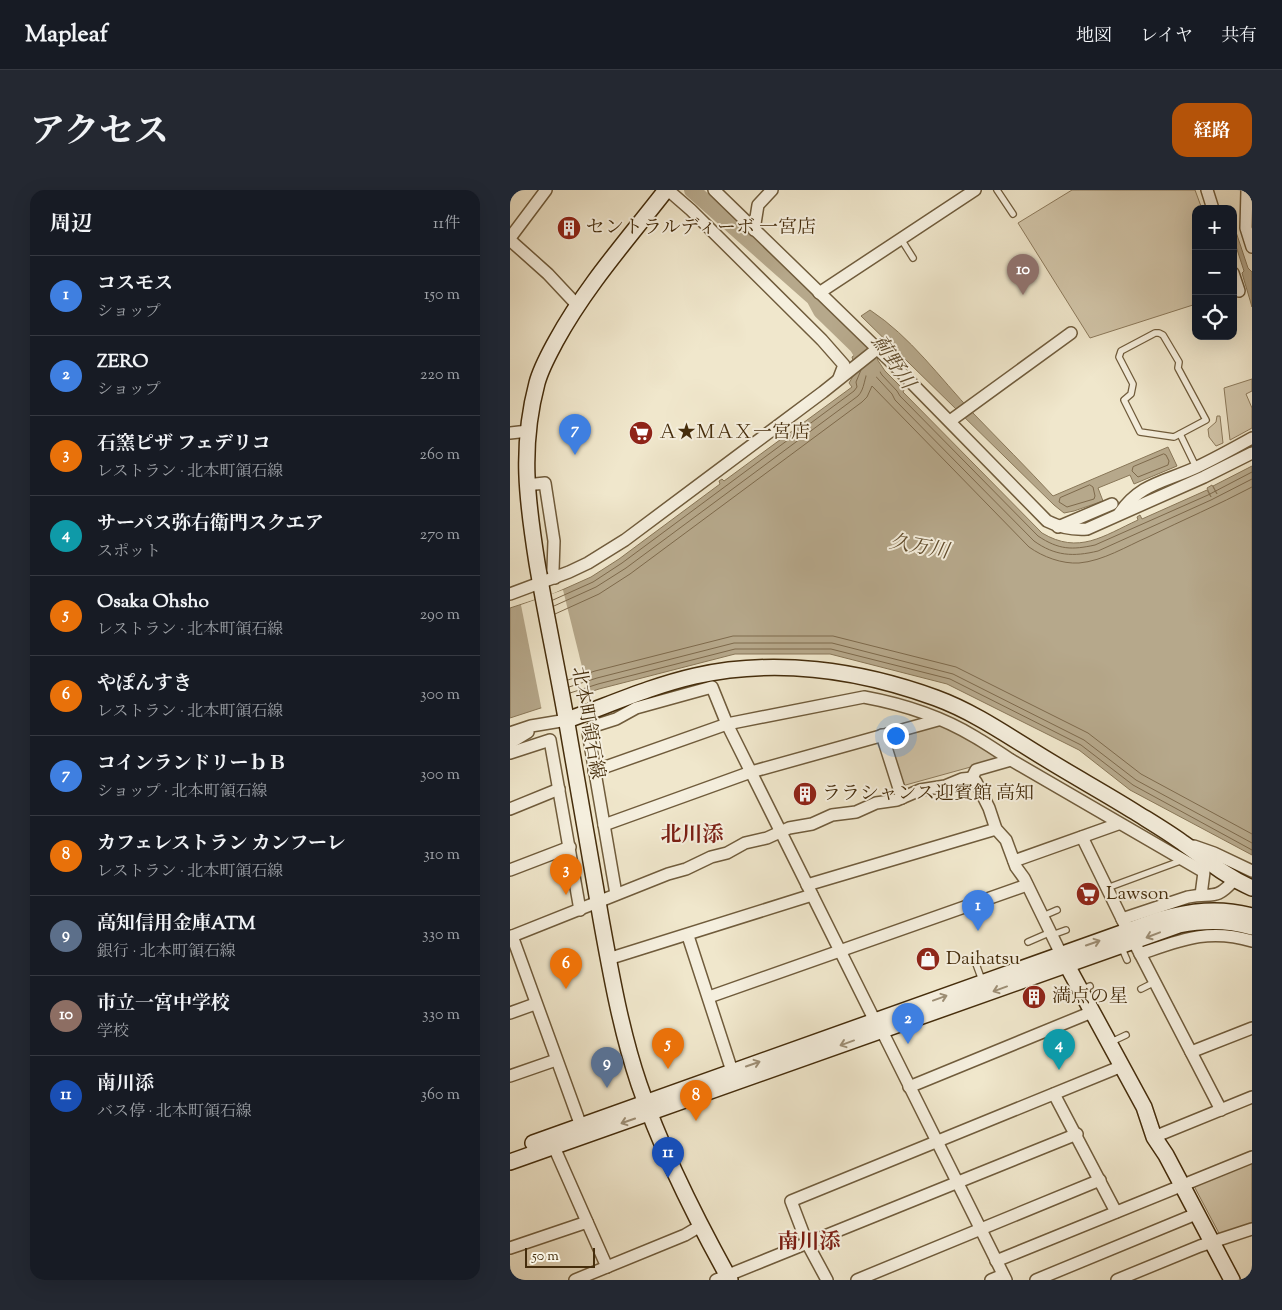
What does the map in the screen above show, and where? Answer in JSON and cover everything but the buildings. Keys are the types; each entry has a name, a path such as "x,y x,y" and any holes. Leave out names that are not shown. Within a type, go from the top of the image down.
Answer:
{"street":[{"path":"546,190 510,239 548,274 578,306"},
{"path":"667,190 691,210 822,340 844,365 843,375"},
{"name":"北本町領石線","path":"667,190 578,306 563,328 540,374 528,431 526,485 541,586 566,716 608,959 630,1053 648,1108 675,1174 702,1225 724,1278"},
{"path":"714,190 878,349 1048,521 1058,527 1076,530 1087,529 1204,477 1252,452"},
{"path":"754,230 758,205 772,190"},
{"path":"819,293 975,190"},
{"path":"1207,190 1212,205"},
{"path":"1247,190 1246,228 1252,247"},
{"path":"1237,285 1239,291"},
{"path":"950,421 1071,333"},
{"path":"510,594 541,586 588,563 625,540 878,349"},
{"path":"510,433 528,431"},
{"path":"1118,515 1127,502 1149,485 1196,468 1252,438"},
{"path":"526,485 545,483 554,541 552,570 555,578"},
{"path":"1058,527 1112,504"},
{"path":"582,714 666,684 721,671 761,666 795,667 846,674 892,684 937,698 993,726 1184,843 1219,871 1252,888"},
{"path":"510,743 541,725 566,716 598,715 636,708 712,687 745,776 781,830 812,896 1004,1277 991,1280"},
{"path":"594,771 727,724 864,697 883,701 938,720 973,736 1118,824 1204,872 1201,895"},
{"path":"616,894 588,736 590,729 616,719 636,708"},
{"path":"604,825 656,809 745,776 938,720"},
{"path":"510,733 531,726 541,725"},
{"path":"882,735 902,798"},
{"path":"510,753 550,740 580,910"},
{"path":"972,778 976,770 1011,760"},
{"path":"581,1126 511,937 598,903 616,894 686,869 711,857 727,853 745,843 767,838 781,830 812,824 832,815 856,812 876,803 902,798 920,790 945,786 962,779 972,778"},
{"path":"972,778 976,782 996,829 1006,840 1014,861 1064,959 1085,988 1092,1012 1127,1072 1144,1107 1154,1137 1166,1155 1232,1280"},
{"path":"510,809 559,789"},
{"path":"1014,861 1118,824"},
{"path":"807,885 996,829"},
{"path":"1082,837 1107,888 1125,935 1155,982 1221,1110"},
{"path":"1184,843 1214,853 1252,870"},
{"path":"510,870 570,847"},
{"path":"1125,935 1188,897 1214,896 1219,894 1234,880"},
{"path":"709,998 1027,885"},
{"path":"608,959 688,936 812,896"},
{"path":"510,1151 581,1126 648,1108 1064,959 1184,913 1220,910 1252,916"},
{"path":"1125,935 1197,922 1224,922 1252,927"},
{"path":"1125,935 1178,941 1201,936 1229,936 1252,941"},
{"path":"688,936 732,1071"},
{"path":"510,1162 554,1147 732,1071 878,1026 982,982 1064,959"},
{"path":"510,1012 535,1004"},
{"path":"909,1087 1092,1012"},
{"path":"1191,1052 1252,1028"},
{"path":"510,1076 556,1060"},
{"path":"827,1280 807,1243 791,1201 1054,1094 1127,1072"},
{"path":"1054,1094 1077,1134 1116,1212"},
{"path":"1154,1137 1252,1097"},
{"path":"724,1278 1077,1134"},
{"path":"554,1147 607,1267"},
{"path":"996,1261 1116,1212 1136,1201 1252,1157"},
{"path":"857,1280 1100,1180"},
{"path":"1036,1280 1196,1214"},
{"path":"510,1248 587,1222"},
{"path":"575,1280 685,1236 702,1225"},
{"path":"1117,1280 1252,1229"}],"lane":[{"path":"997,190 1013,214"},
{"path":"901,239 913,258"},
{"path":"1155,333 1163,335 1179,362 1178,368 1206,420 1180,434 1174,437 1140,432 1124,400 1132,394 1133,384 1119,354 1121,351 1155,333"},
{"path":"1180,434 1196,468"},
{"path":"1107,888 1183,860"},
{"path":"1043,916 1057,910"},
{"path":"1028,942 1066,930"},
{"path":"976,964 982,982"},
{"path":"1141,989 1155,982"},
{"path":"1110,1043 1126,1035"}],"shaded area":[{"path":"1072,190 1195,190 1201,205 1192,205 1192,305 1090,338 1018,223"},
{"path":"1252,379 1252,391 1246,394 1252,408 1252,428 1230,440 1224,388"},
{"path":"1217,416 1220,416 1223,443 1216,446 1209,437 1208,429 1216,422"},
{"path":"941,724 997,756 996,760 902,786 889,741 892,737"},
{"path":"1252,1162 1252,1224 1221,1237 1194,1186"}],"water":[{"path":"1237,235 1248,268 1252,272 1252,307 1242,273 1244,271 1237,249"},
{"path":"870,310 899,332 912,345 973,413 1053,496 1168,447 1177,466 1134,484 1130,475 1098,488 1103,501 1064,513 861,316"},
{"name":"久万川","path":"865,347 879,357 877,359 885,371 904,390 903,392 1042,533 1055,539 1079,543 1091,541 1138,520 1137,517 1140,515 1142,519 1207,490 1211,497 1207,488 1212,485 1217,494 1213,486 1252,466 1252,855 1130,790 1079,750 947,684 830,654 735,654 599,689 510,718 510,608 553,594 591,577 619,559 720,484 719,481 722,479 724,481 852,387 849,383 856,371 852,357"}],"pier":[{"path":"563,590 589,695 542,711 521,605"}],"waterway":[{"name":"薊野川","path":"692,190 814,298 821,311 857,346 872,370"}],"place":[{"name":"セントラルディーボ 一宮店","path":"569,228"},
{"name":"市立一宮中学校","path":"1023,295"},
{"name":"Ａ★ＭＡＸ一宮店","path":"641,433"},
{"name":"コインランドリーｂＢ","path":"575,455"},
{"name":"ララシャンス迎賓館 高知","path":"805,794"},
{"name":"Lawson","path":"1088,894"},
{"name":"石窯ピザ フェデリコ","path":"566,895"},
{"name":"コスモス","path":"978,931"},
{"name":"Daihatsu","path":"928,959"},
{"name":"やぽんすき","path":"566,989"},
{"name":"満点の星","path":"1034,997"},
{"name":"ZERO","path":"908,1044"},
{"name":"Osaka Ohsho","path":"668,1069"},
{"name":"サーパス弥右衛門スクエア","path":"1059,1070"},
{"name":"高知信用金庫ATM","path":"607,1088"},
{"name":"カフェレストラン カンフーレ","path":"696,1121"},
{"name":"南川添","path":"668,1178"}],"district":[{"name":"北川添","path":"692,836"},
{"name":"南川添","path":"809,1243"}]}
